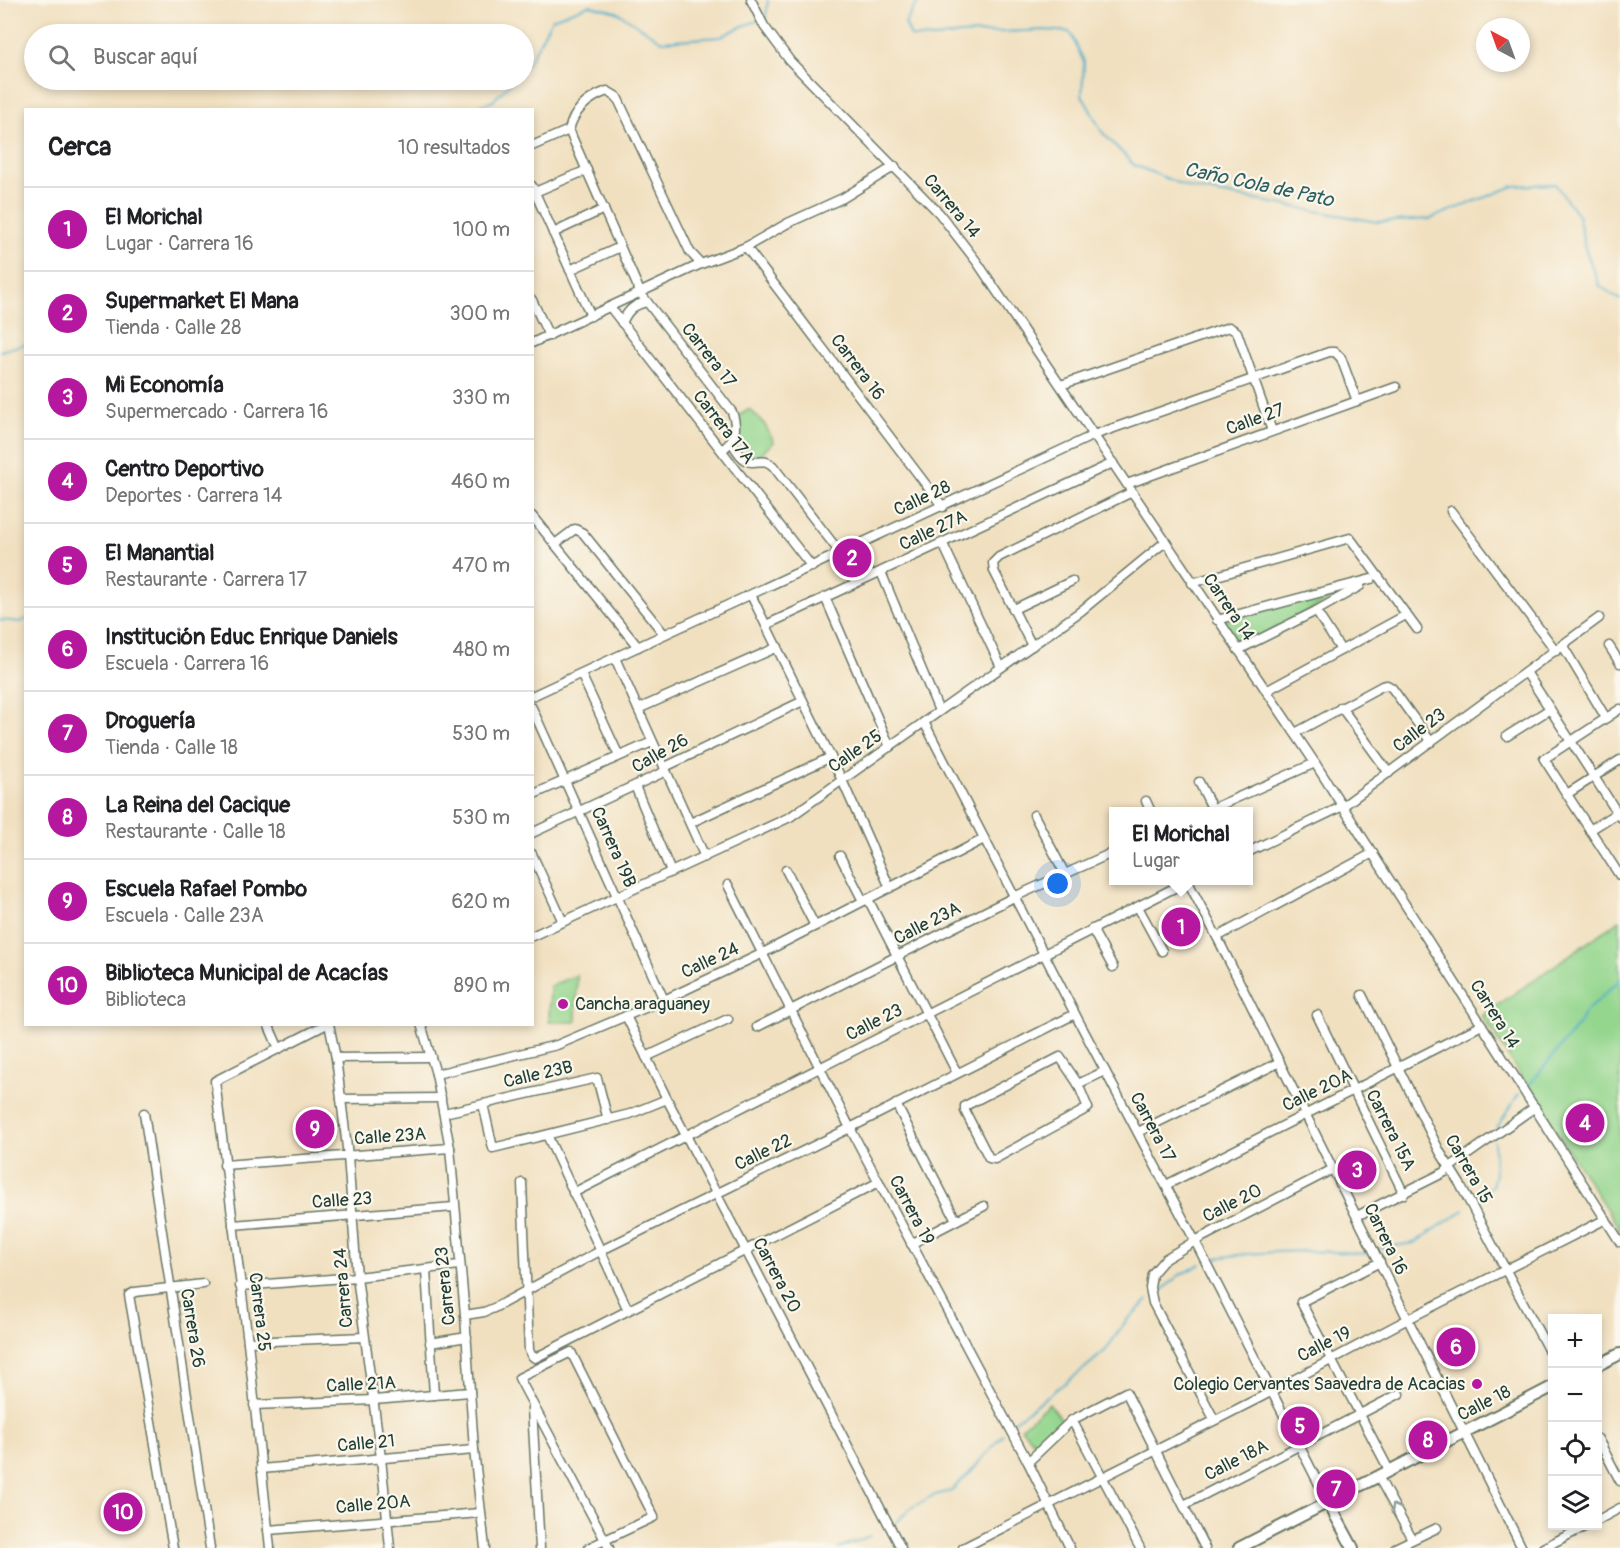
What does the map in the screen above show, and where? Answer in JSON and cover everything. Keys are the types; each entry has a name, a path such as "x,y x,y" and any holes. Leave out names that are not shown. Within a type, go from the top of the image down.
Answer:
{"street":[{"name":"Carrera 14","path":"750,0 764,26 790,61 939,213 977,262 1315,763 1620,1242"},
{"path":"534,145 569,130 572,120 584,103 594,96 607,91 617,97 690,252 701,264"},
{"name":"Carrera 17","path":"569,130 641,294 732,412 736,429 732,442"},
{"path":"534,342 701,264 746,247 788,223 843,198 895,166"},
{"path":"587,170 534,189 591,316"},
{"path":"553,232 604,209"},
{"path":"570,270 620,247"},
{"name":"Carrera 16","path":"746,247 943,507"},
{"path":"622,323 634,306 647,302"},
{"path":"534,304 549,336"},
{"name":"Carrera 17A","path":"610,307 812,567"},
{"path":"1061,385 1229,327 1237,332 1272,430"},
{"name":"Calle 28","path":"534,695 1094,435 1329,352 1335,352 1341,358 1357,401"},
{"name":"Calle 27","path":"1127,484 1396,387"},
{"path":"722,450 732,442 745,460 752,463"},
{"path":"747,482 748,469 752,463 762,460 768,462 842,554"},
{"name":"Calle 27A","path":"766,625 1113,463"},
{"path":"1032,646 994,571 993,563 999,557 1132,492"},
{"path":"1451,511 1559,649 1606,718"},
{"path":"534,518 638,647"},
{"path":"555,544 575,529 583,533 664,634"},
{"path":"1192,583 1350,538 1374,577 1417,629"},
{"name":"Calle 25","path":"534,935 790,817 1082,611 1165,542"},
{"path":"943,544 1000,667"},
{"path":"881,572 939,711"},
{"path":"1238,650 1374,577"},
{"path":"1218,620 1374,577"},
{"path":"1014,609 1072,581"},
{"path":"752,595 842,780 890,888"},
{"path":"825,597 890,747"},
{"path":"1316,610 1341,650"},
{"path":"1266,691 1406,615"},
{"name":"Calle 23","path":"1253,850 1343,806 1599,618"},
{"path":"1609,646 1620,663"},
{"path":"638,709 778,647"},
{"path":"615,658 705,857"},
{"path":"1527,672 1619,814 1590,830"},
{"path":"582,674 619,756"},
{"path":"1295,733 1382,686 1388,685 1431,742"},
{"name":"Calle 26","path":"534,831 664,772 665,767 803,701"},
{"path":"1341,708 1389,773"},
{"path":"1507,736 1550,709"},
{"path":"1620,709 1544,759 1590,830 1617,865 1620,876"},
{"name":"Carrera 19B","path":"534,712 664,1000"},
{"name":"Carrera 17","path":"924,722 1353,1548"},
{"path":"534,794 652,742"},
{"path":"690,823 831,757"},
{"path":"1567,794 1620,759"},
{"path":"1215,807 1315,763"},
{"path":"1198,782 1207,807"},
{"path":"635,786 671,872"},
{"path":"1146,801 1149,807"},
{"path":"1034,815 1065,874"},
{"name":"Calle 24","path":"436,1074 557,1045 664,1000 762,954 984,839"},
{"path":"1217,937 1373,853"},
{"name":"Calle 23A","path":"757,1027 1014,897 1109,854"},
{"path":"840,856 898,957 957,1072"},
{"path":"534,858 563,922"},
{"path":"786,870 815,926"},
{"name":"Carrera 19","path":"728,885 819,1068 1050,1503 1070,1548"},
{"name":"Calle 23","path":"573,1193 1180,885"},
{"name":"Carrera 16","path":"1190,885 1522,1548"},
{"path":"1138,907 1162,951"},
{"path":"1092,930 1113,967"},
{"name":"Carrera 15","path":"1362,995 1396,1068 1440,1152 1548,1349"},
{"name":"Calle 22","path":"465,1315 484,1312 600,1251 1074,1014"},
{"name":"Carrera 20","path":"626,1016 686,1136 901,1548"},
{"name":"Carrera 15A","path":"1317,1016 1404,1194"},
{"path":"646,1057 728,1018"},
{"name":"Calle 20A","path":"1166,1185 1482,1024"},
{"path":"269,1026 279,1049 324,1026"},
{"name":"Carrera 24","path":"328,1026 336,1058 348,1156 357,1277 374,1400 390,1548"},
{"name":"Carrera 23","path":"422,1026 436,1074 450,1148 474,1450 485,1548"},
{"name":"Carrera 25","path":"270,1548 248,1342 215,1081 279,1049"},
{"path":"336,1058 431,1057"},
{"path":"1060,1057 1078,1084 1088,1108 1085,1111 995,1159 989,1158 965,1111 968,1104 1060,1057"},
{"path":"1138,1132 1280,1062"},
{"path":"1078,1084 1105,1071"},
{"name":"Calle 23B","path":"444,1113 597,1078 608,1120"},
{"path":"341,1099 441,1098"},
{"path":"483,1104 493,1148 630,1114 667,1099"},
{"path":"896,1104 957,1220"},
{"path":"1357,1216 1445,1172 1535,1107"},
{"name":"Carrera 26","path":"144,1113 210,1548"},
{"path":"547,1135 628,1310"},
{"name":"Calle 23A","path":"224,1165 450,1148"},
{"name":"Calle 20","path":"1214,1419 1153,1303 1150,1288 1152,1274 1165,1259 1195,1240 1333,1169"},
{"path":"522,1183 529,1350 535,1358 879,1182"},
{"path":"911,1244 984,1206"},
{"name":"Calle 23","path":"233,1225 454,1207"},
{"name":"Calle 19","path":"963,1548 1606,1219"},
{"path":"1380,1262 1301,1302 1389,1470"},
{"path":"240,1286 357,1277 459,1264"},
{"path":"426,1270 434,1395"},
{"path":"173,1548 129,1295 135,1292 203,1284"},
{"path":"248,1342 364,1337"},
{"path":"429,1340 466,1338"},
{"path":"588,1548 607,1544 654,1516 571,1352 519,1378 607,1544"},
{"path":"1602,1363 1620,1354"},
{"name":"Calle 18","path":"1239,1548 1548,1389"},
{"name":"Calle 21A","path":"254,1405 374,1400 470,1392"},
{"path":"1028,1462 1072,1420 1126,1392 1205,1548"},
{"name":"Calle 18A","path":"1184,1505 1399,1394"},
{"path":"532,1403 540,1548"},
{"path":"1072,1420 1140,1548"},
{"path":"1602,1447 1620,1481"},
{"name":"Calle 21","path":"261,1469 474,1450"},
{"path":"1378,1476 1412,1539"},
{"path":"1602,1518 1620,1508"},
{"name":"Calle 20A","path":"268,1530 480,1513"},
{"path":"1395,1548 1437,1528"},
{"path":"1543,1548 1578,1530"}],"green space":[{"path":"750,409 765,425 774,442 755,459 738,440 740,415"},
{"path":"1341,589 1343,593 1240,647 1223,621"},
{"path":"1620,920 1620,1230 1482,1016"},
{"name":"Cancha araguaney","path":"577,975 576,1022 549,1022 550,986"},
{"path":"1049,1403 1062,1420 1035,1443 1021,1428"}],"waterway":[{"name":"Caño Cola de Pato","path":"762,18 766,16 768,0"},
{"name":"Caño Cola de Pato","path":"919,0 905,23 911,37 936,38 960,34 1044,30 1070,32 1084,62 1082,95 1102,132 1134,165 1190,188 1377,222 1429,219 1514,186 1555,184 1578,215 1585,248 1599,285 1620,300"},
{"name":"Caño Cola de Pato","path":"534,53 552,19 589,5 617,12 662,41 721,37 757,21"},
{"name":"Caño Cola de Pato","path":"474,108 493,101 503,90"},
{"name":"Caño Cola de Pato","path":"0,351 24,345"},
{"path":"0,620 21,622 24,620"},
{"path":"1530,1084 1579,1024 1584,1013 1620,980"},
{"path":"1496,1129 1519,1094"},
{"path":"1475,1197 1492,1186 1495,1175 1494,1141"},
{"path":"1380,1248 1414,1243 1464,1210"},
{"path":"1209,1259 1289,1251 1369,1254"},
{"path":"1158,1295 1178,1276 1201,1264"},
{"path":"1014,1421 1105,1351 1126,1321 1148,1300"},
{"path":"896,1522 911,1508 932,1496 950,1491 970,1473 1003,1434"},
{"path":"839,1548 870,1536"}],"place":[{"name":"Supermarket El Mana","path":"852,558"},
{"name":"El Morichal","path":"1181,927"},
{"name":"Cancha araguaney","path":"563,1004"},
{"name":"Centro Deportivo","path":"1585,1123"},
{"name":"Escuela Rafael Pombo","path":"315,1129"},
{"name":"Mi Economía","path":"1357,1170"},
{"name":"Institución Educ Enrique Daniels","path":"1456,1347"},
{"name":"Colegio Cervantes Saavedra de Acacias","path":"1477,1384"},
{"name":"El Manantial","path":"1300,1426"},
{"name":"La Reina del Cacique","path":"1428,1440"},
{"name":"Droguería","path":"1336,1489"},
{"name":"Biblioteca Municipal de Acacías","path":"123,1512"}]}
